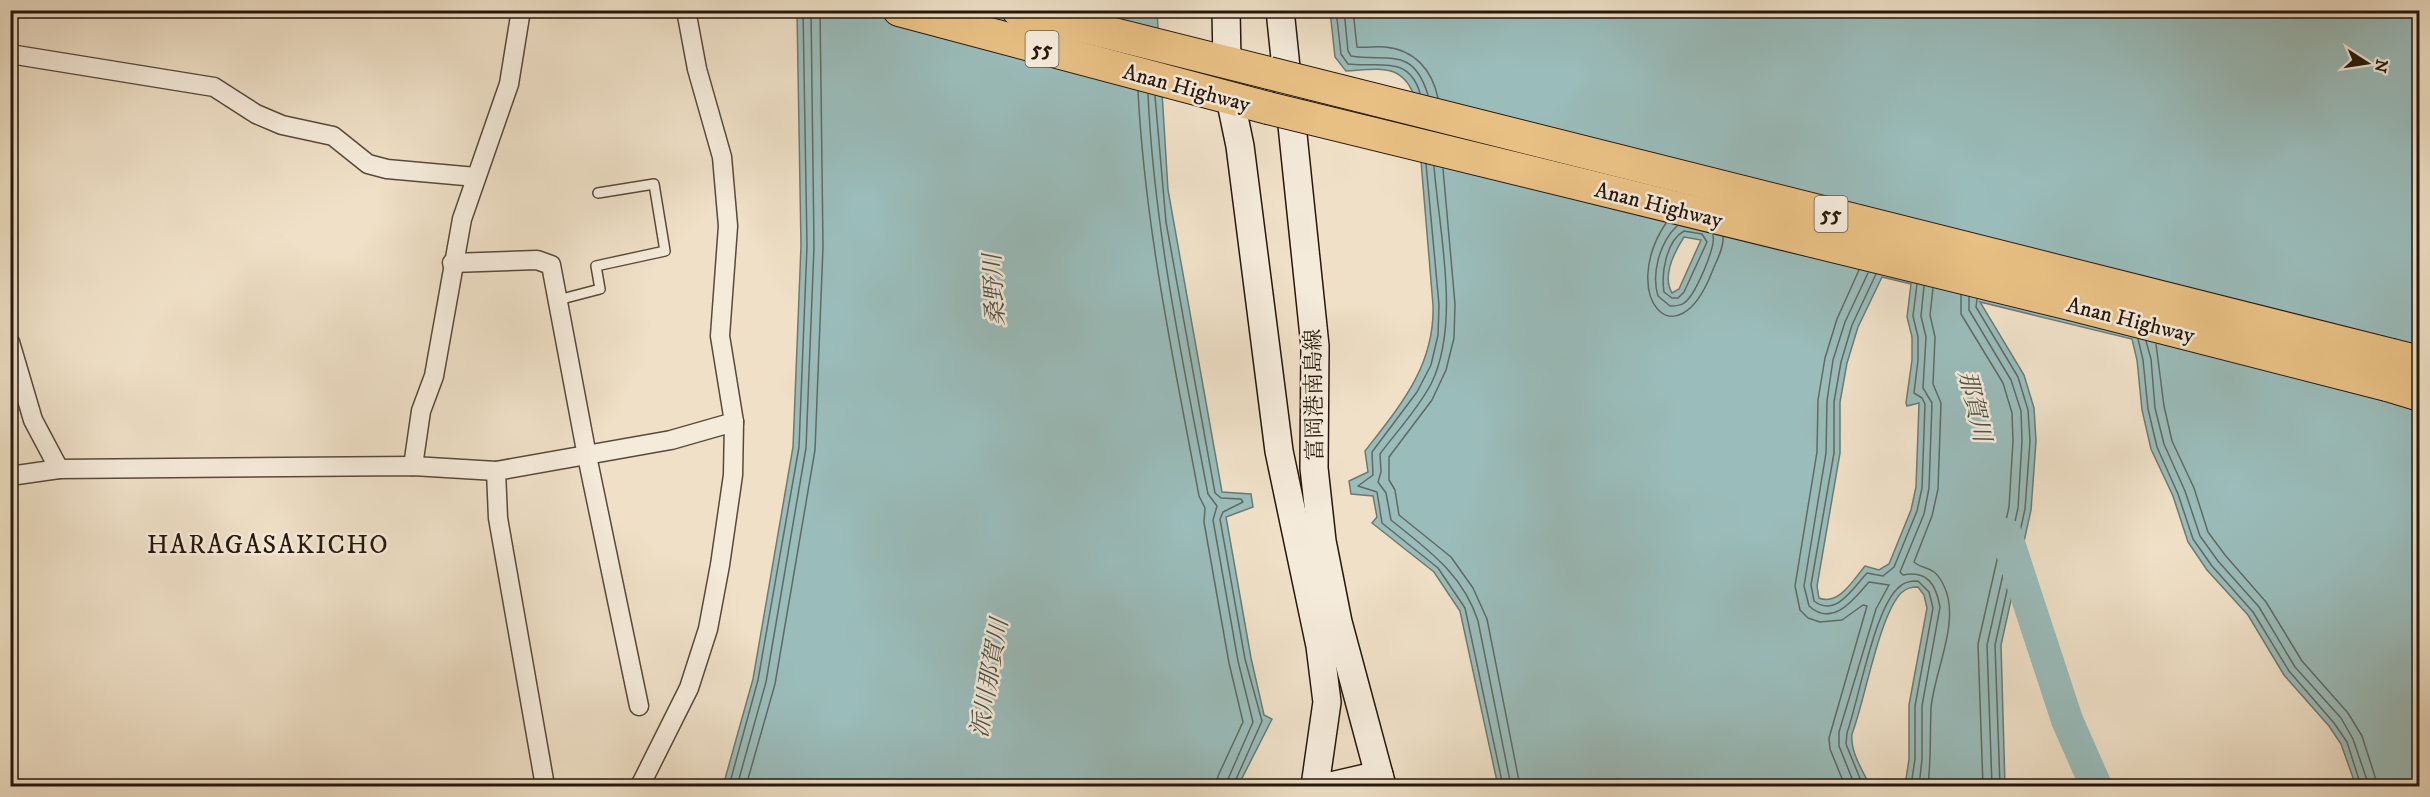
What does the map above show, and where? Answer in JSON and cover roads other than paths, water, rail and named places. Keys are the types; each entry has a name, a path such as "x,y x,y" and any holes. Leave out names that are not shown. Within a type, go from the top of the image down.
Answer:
{"highway":[{"name":"Anan Highway","path":"899,10 1268,108 2051,299 2404,366"},
{"name":"Anan Highway","path":"1018,10 2404,366 2420,394"}],"main road":[{"path":"1226,10 1227,62"},
{"name":"富岡港南島線","path":"1280,10 1315,346 1314,468 1322,541 1338,622 1380,780 1331,786"},
{"path":"1230,98 1240,146 1279,451 1320,646 1327,702 1315,786"}],"street":[{"path":"413,466 421,411 434,376 445,320 452,263 462,219 509,84 521,10"},
{"path":"640,786 689,688 708,629 733,475 734,422 720,336 728,226 722,157 697,69 686,10"},
{"path":"10,54 214,87 256,114 282,125 333,136 368,164 387,169 476,177"},
{"path":"452,263 537,260 551,265 587,456 639,706"},
{"path":"10,342 33,420 59,469"},
{"path":"10,476 59,469 413,466 496,471 671,440 734,422"},
{"path":"496,471 498,519 545,786"}],"lane":[{"path":"558,300 600,289 596,266 665,252 654,184 598,193"}],"water":[{"path":"797,11 1157,11 1168,190 1222,492 1251,494 1253,507 1226,517 1251,658 1264,715 1272,719 1238,786 723,786 753,679 793,447 801,246"},
{"path":"1330,11 2419,11 2419,786 2356,786 2341,744 2329,726 2284,675 2248,615 2207,570 2188,542 2173,496 2151,449 2142,410 2137,360 2132,339 1980,302 2024,375 2034,408 2036,441 2031,510 2001,645 2005,786 1905,786 1909,759 1909,705 1927,608 1924,595 1918,587 1905,590 1893,604 1879,639 1852,734 1855,754 1870,786 1498,786 1460,611 1434,572 1372,523 1377,517 1373,496 1351,494 1349,481 1368,472 1365,451 1391,418 1422,366 1432,327 1433,305 1416,101 1411,88 1398,74 1389,71 1370,69 1346,71 1335,57","holes":["1684,237 1701,240 1679,289 1672,293 1669,286 1669,272","1882,277 1911,284 1907,317 1912,337 1912,360 1906,403 1907,406 1919,403 1916,487 1911,510 1889,564 1879,570 1865,566 1839,595 1833,598 1819,598 1817,586 1840,453 1840,402 1847,363 1858,327"]}],"waterway":[{"name":"那賀川","path":"2006,534 2067,720 2096,786"}],"district":[{"name":"HARAGASAKICHO","path":"268,544"}],"water label":[{"name":"桑野川","path":"994,290"},
{"name":"派川那賀川","path":"989,678"}]}
